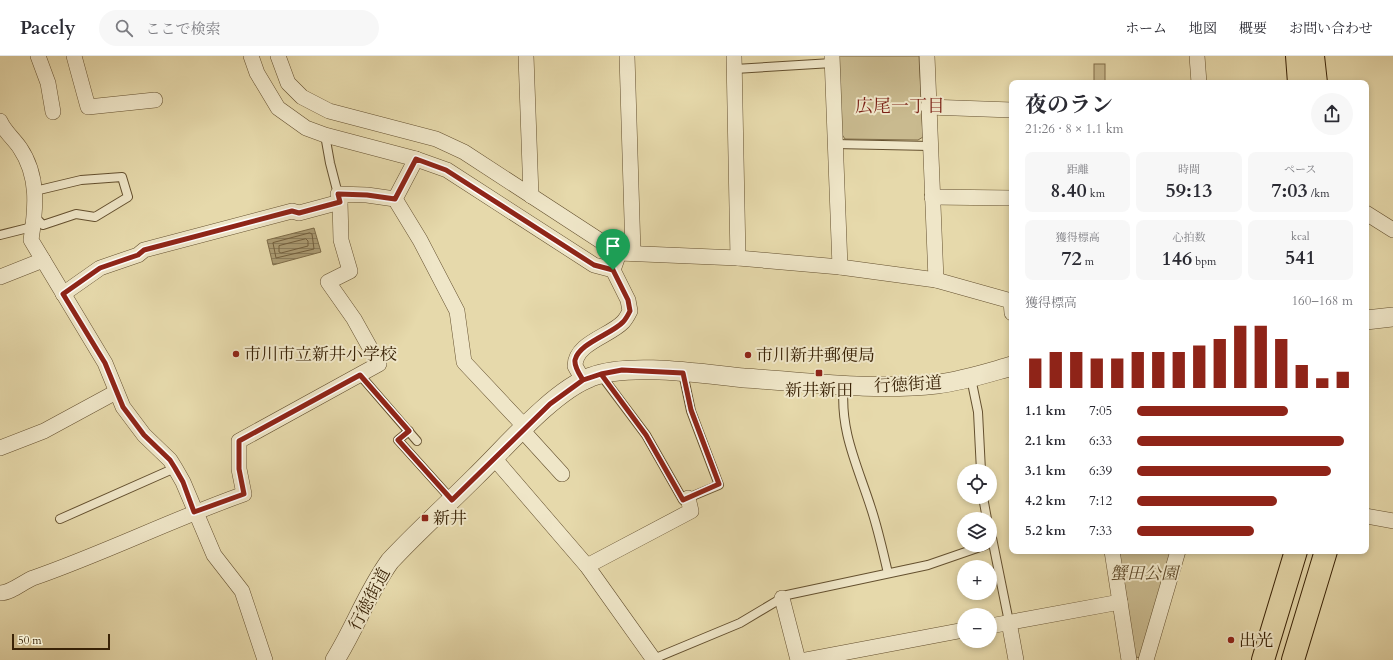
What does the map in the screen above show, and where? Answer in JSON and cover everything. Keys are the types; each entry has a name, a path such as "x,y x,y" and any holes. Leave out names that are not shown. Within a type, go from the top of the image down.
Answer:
{"main road":[{"path":"1297,56 1300,80"},
{"path":"1313,56 1316,80"},
{"path":"1263,660 1295,554"},
{"path":"1293,660 1325,554"}],"street":[{"path":"38,56 48,83 53,112"},
{"path":"74,56 88,107 155,100"},
{"path":"251,56 257,73 267,93 278,108 306,128 325,135 416,159 446,170 594,265 613,270 628,300 630,311 623,322 578,354 575,360 576,366 583,380"},
{"path":"278,56 288,83 302,97 329,110 436,139 464,152 531,196 626,253 738,258 840,267 936,280 1009,303"},
{"path":"526,56 531,196"},
{"path":"613,270 626,253 627,56"},
{"path":"927,56 936,280"},
{"path":"1197,56 1199,80"},
{"path":"832,59 840,267"},
{"path":"734,62 738,258"},
{"path":"928,107 1009,110"},
{"path":"0,121 20,148 32,170 35,191 35,217 31,240 105,363 116,392 130,417 144,435 170,460 183,482 194,512 214,556 242,590 265,660"},
{"path":"395,199 416,159"},
{"path":"63,294 100,268 138,255 144,250 292,211 299,213 339,198 367,195 395,199"},
{"path":"932,197 1009,198"},
{"path":"0,593 32,579 112,549 194,512 244,494 239,469 239,441 379,364 354,319 328,282 350,271 341,240 339,198"},
{"path":"395,199 420,240 457,311 464,362 562,474"},
{"path":"1369,215 1393,230"},
{"path":"0,277 42,260"},
{"path":"1369,320 1393,317"},
{"name":"行徳街道","path":"335,660 351,634 380,574 390,561 550,404 583,380 601,374 642,370 844,385 897,387 939,384 971,378 1009,367"},
{"path":"0,448 44,431 116,392"},
{"path":"494,458 587,566 653,660"},
{"path":"587,566 691,511 688,498"},
{"path":"1369,517 1393,521"},
{"path":"1112,554 1129,660"},
{"path":"1146,660 1177,554"},
{"path":"782,598 798,660"},
{"path":"997,625 1120,602"},
{"path":"1009,622 1016,660"},
{"path":"806,660 957,631"}],"lane":[{"path":"734,62 832,59"},
{"path":"325,135 339,198"},
{"path":"835,144 930,146"},
{"path":"0,236 28,228 35,217 43,225 76,214 95,217 128,197 122,177 82,180 35,191"},
{"path":"601,374 646,435 683,500 719,484 691,410 683,373"},
{"path":"360,375 417,441"},
{"path":"971,378 978,412 981,464"},
{"path":"844,385 842,402 848,445 871,507 888,573"},
{"path":"409,431 398,440 452,500"},
{"path":"60,519 175,468"},
{"path":"653,660 740,623 787,595 928,565 966,552"},
{"path":"994,552 1009,622"}],"green space":[{"path":"838,56 919,56 923,137 918,140 845,139 841,133"},
{"path":"1094,64 1105,64 1105,80 1094,80"},
{"name":"蟹田公園","path":"1118,554 1171,554 1141,658 1135,657"}],"water":[{"path":"314,228 321,252 273,265 267,240"}],"place":[{"name":"市川市立新井小学校","path":"236,354"},
{"name":"市川新井郵便局","path":"748,355"},
{"name":"新井新田","path":"819,373"},
{"name":"新井","path":"425,518"},
{"name":"出光","path":"1231,640"}],"district":[{"name":"広尾一丁目","path":"900,106"}],"route":[{"path":"613,270 594,265 446,170 416,159 395,199 367,195 338,194 340,202 299,213 292,211 144,250 138,255 100,268 63,294 105,363 123,407 144,435 170,460 183,482 194,512 244,494 239,469 239,441 360,375 409,431 398,440 452,500 550,404 583,380 592,376 601,374 610,372 622,370 683,373 685,389 691,410 719,484 683,500 646,435 601,374 583,380 576,366 575,360 578,354 623,322 630,311 628,300 613,270"}]}
